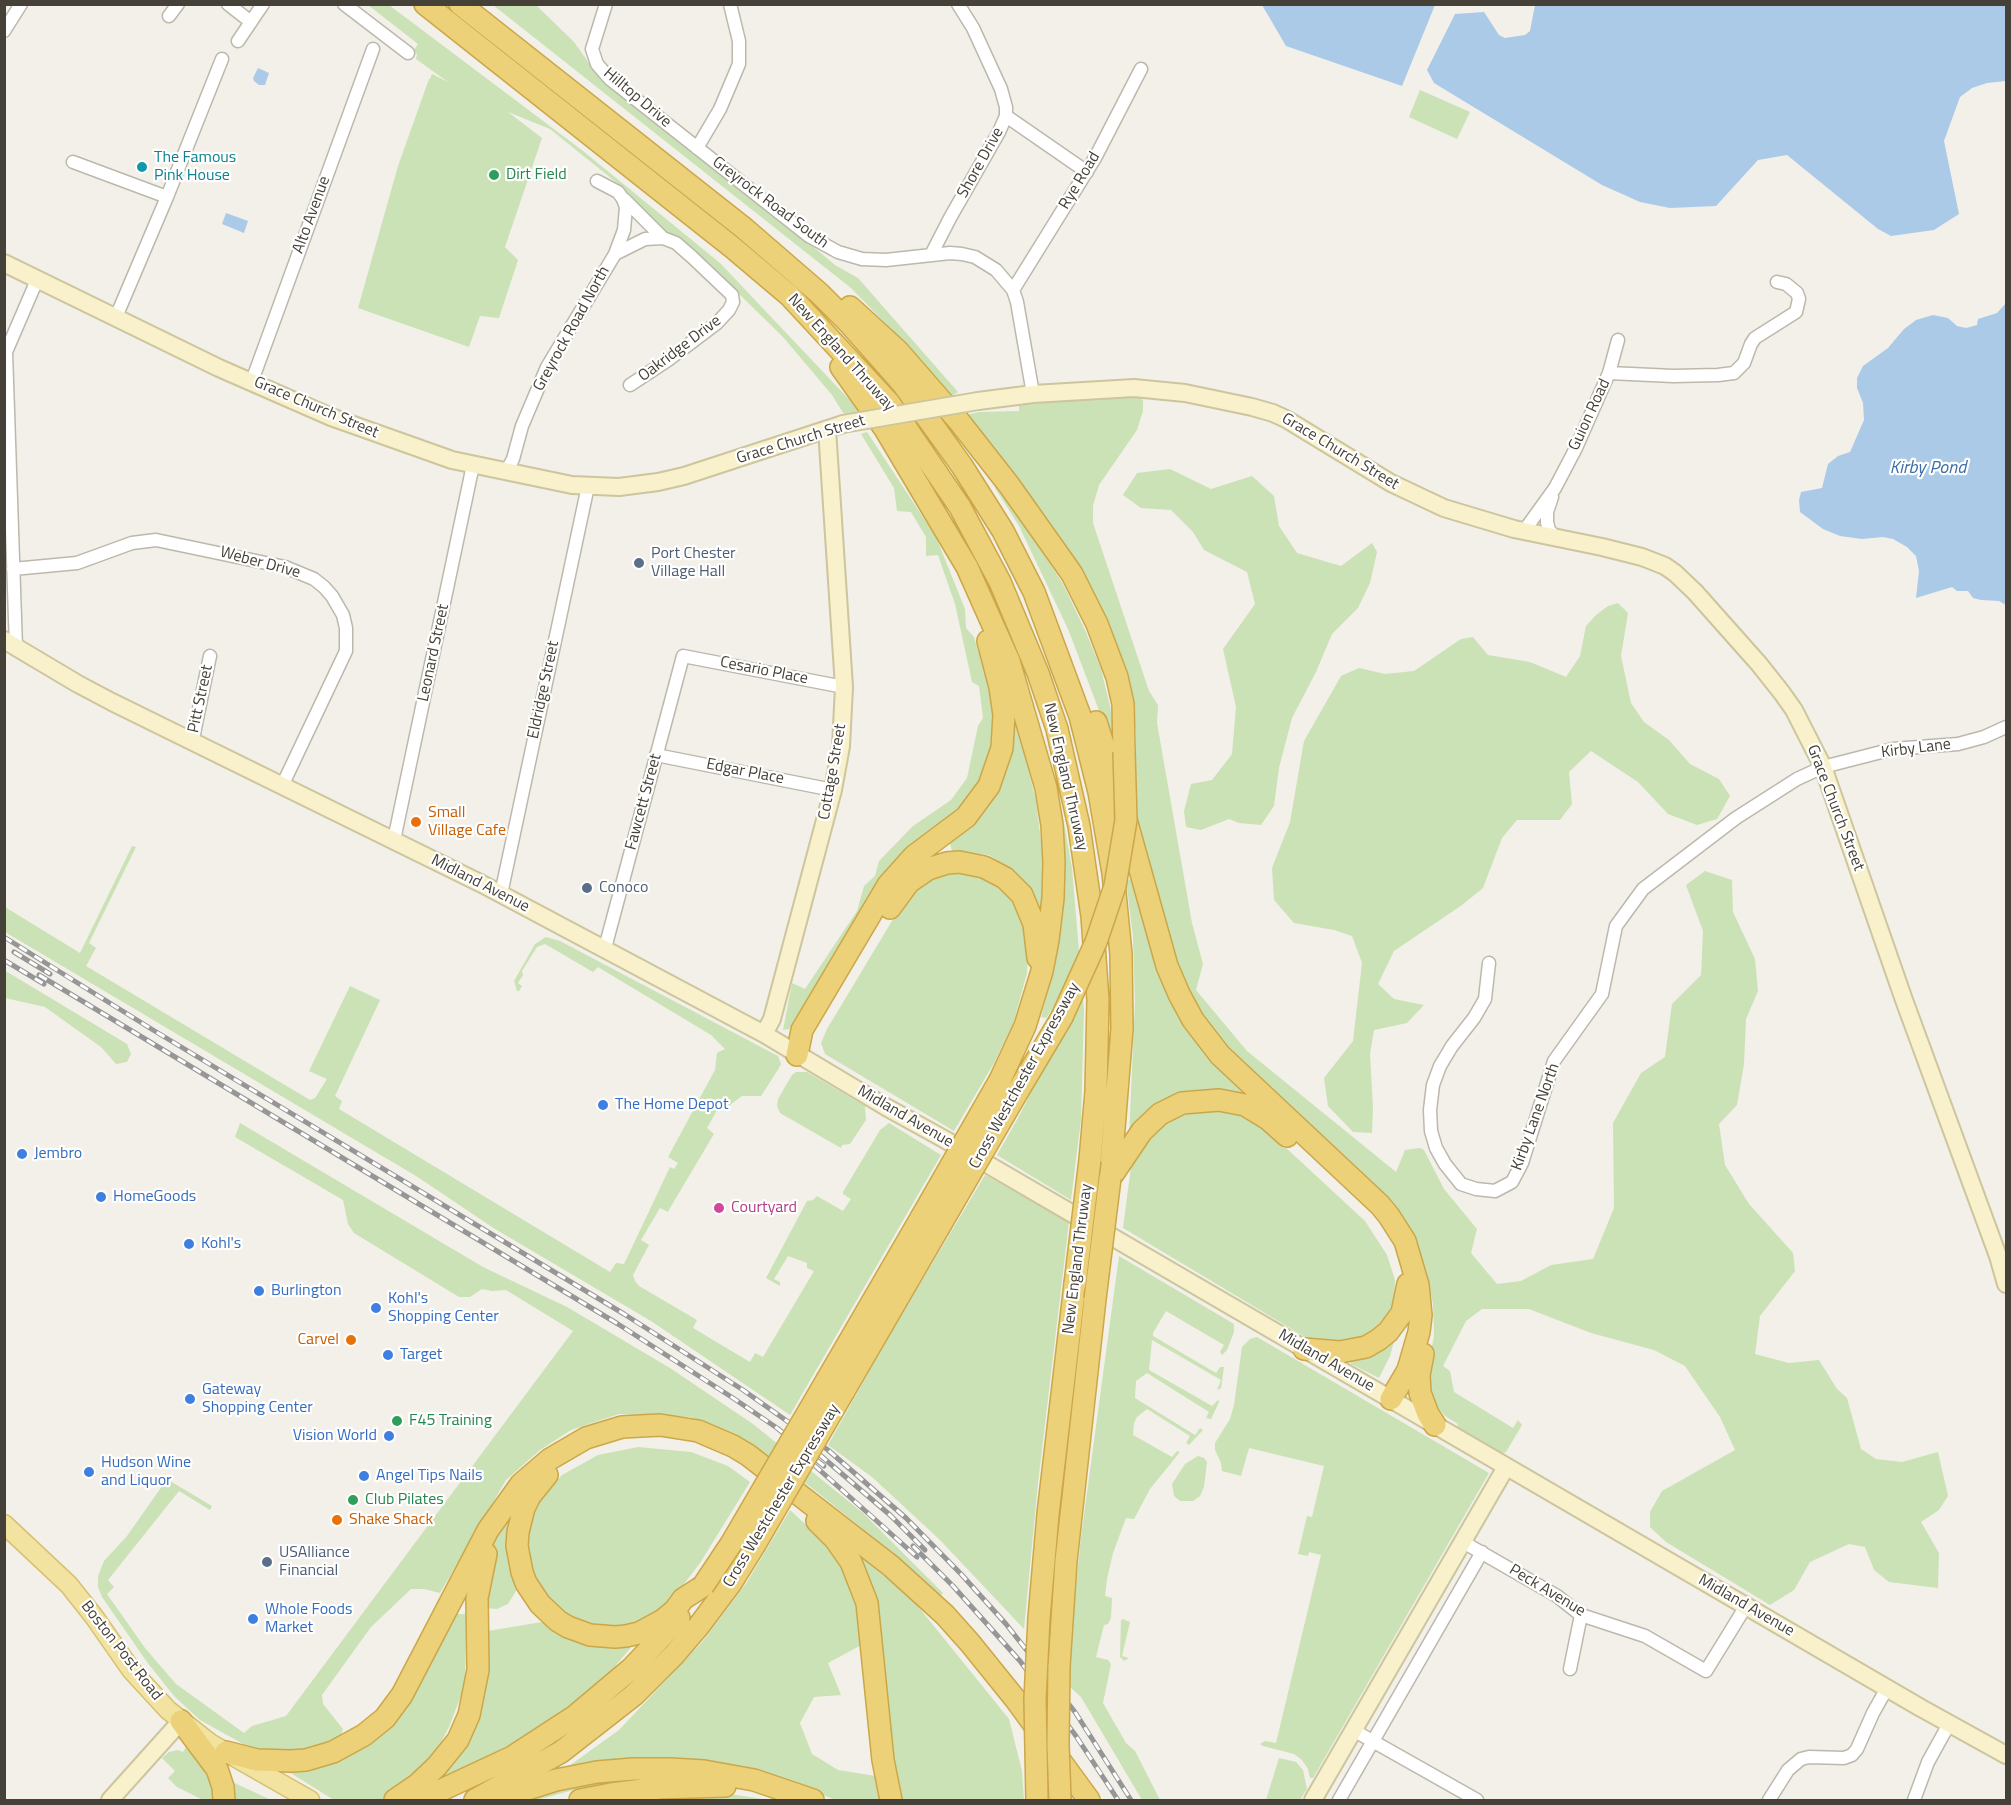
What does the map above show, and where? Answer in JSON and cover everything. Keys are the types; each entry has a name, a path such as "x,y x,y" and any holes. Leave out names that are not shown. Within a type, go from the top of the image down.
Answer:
{"highway":[{"name":"New England Thruway","path":"424,4 732,247 790,296 882,395 960,507 1000,582 1045,692 1076,808 1092,916 1098,1000 1096,1092 1090,1160 1047,1526 1039,1618 1035,1699 1037,1800"},
{"name":"New England Thruway","path":"460,4 784,261 849,323 903,384 988,506 1020,564 1039,604 1080,716 1099,792 1113,873 1121,954 1122,1029 1110,1178 1066,1561 1059,1666 1060,1800"},
{"name":"Cross Westchester Expressway","path":"420,1800 504,1761 575,1716 646,1654 677,1620 703,1586 836,1384 930,1224 1018,1091 1062,1017 1096,942 1118,871 1126,820 1124,704 1114,668 1072,574 984,451 898,351 859,314 784,261"},
{"name":"Cross Westchester Expressway","path":"790,296 885,429 967,567 998,633 1013,672 1041,770 1049,807 1054,843 1054,880 1048,940 1042,972 1025,1026 930,1224"},
{"path":"797,1055 802,1030 888,885 914,856 966,817 982,798 995,772 1004,731 1003,701 967,567"},
{"path":"1039,604 1077,672 1088,697 1118,791 1167,966 1185,1007 1220,1054 1389,1216 1405,1240 1421,1315 1418,1343 1408,1370 1386,1396"},
{"path":"797,1055 810,1043 900,891 928,869 947,863 971,863 995,872 1010,882 1022,895 1031,915 1036,953 1042,972"},
{"path":"1110,1178 1142,1131 1160,1114 1171,1108 1182,1103 1208,1100 1232,1101 1257,1111 1373,1218 1391,1242 1413,1284 1426,1317 1419,1375 1420,1393 1435,1425"},
{"path":"1304,1349 1340,1352 1366,1347 1378,1340 1388,1332 1402,1313 1413,1284"},
{"name":"Cross Westchester Expressway","path":"475,1800 561,1752 634,1695 674,1655 731,1583 754,1546 836,1384"},
{"path":"226,1752 274,1762 306,1760 345,1747 375,1726 394,1707 406,1688 488,1530 510,1498 534,1470 550,1458 586,1438 611,1430 643,1425 680,1427 698,1431 733,1446 761,1463 891,1566 945,1616 1005,1686 1089,1800"},
{"path":"703,1586 683,1599 663,1620 626,1636 603,1637 568,1627 540,1604 526,1583 522,1572 517,1546 518,1532 520,1519 530,1496 548,1474 573,1456 617,1440 648,1436 663,1437 693,1442 725,1454 753,1471 812,1517 835,1539 851,1562 867,1603 883,1760 891,1800"},
{"path":"394,1800 417,1785 443,1760 458,1740 469,1715 478,1670 479,1582 488,1548 510,1498"},
{"path":"181,1721 217,1768 224,1787 224,1800"},
{"path":"490,1800 536,1785 578,1775 650,1768 705,1771 737,1776 769,1784 807,1798"},
{"path":"580,1800 633,1790 698,1785 755,1788 807,1798"}],"main road":[{"name":"Boston Post Road","path":"4,1524 69,1585 132,1671 181,1721 226,1752 310,1800"}],"street":[{"path":"4,32 21,4"},
{"path":"169,16 178,4"},
{"path":"228,4 251,22"},
{"path":"238,41 263,4"},
{"path":"344,4 408,53"},
{"name":"Hilltop Drive","path":"606,4 593,40 592,49 597,64 610,79 697,148"},
{"path":"697,148 720,109 739,64 739,41 730,4"},
{"name":"Shore Drive","path":"931,255 1006,116 1001,89 970,22 958,4"},
{"name":"Alto Avenue","path":"252,381 373,49"},
{"path":"116,317 222,59"},
{"name":"Rye Road","path":"1012,290 1087,172 1141,69"},
{"path":"1006,116 1087,172"},
{"name":"Greyrock Road South","path":"697,148 809,236 828,247 851,256 873,260 950,253 975,257 996,270 1012,290 1020,316 1032,394"},
{"path":"73,162 167,197"},
{"name":"Oakridge Drive","path":"597,181 618,192 663,238 676,243 693,257 729,291 733,302 717,323 630,385"},
{"name":"Greyrock Road North","path":"506,472 513,459 522,426 547,367 615,255 624,230 626,207 623,199"},
{"path":"615,255 645,239 663,238"},
{"name":"Grace Church Street","path":"4,263 219,368 317,411 425,452 473,465 572,485 619,487 676,478 835,427 978,401 1100,389 1152,389 1185,393 1273,413 1410,493 1472,518 1642,557 1665,566 1702,600 1777,686 1794,710 1823,767 1905,1000 2002,1256 2007,1284"},
{"path":"10,644 13,569 6,352 37,280"},
{"path":"1610,373 1718,375 1734,372 1744,363 1755,338 1796,312 1799,299 1797,293 1786,284 1777,282"},
{"name":"Guion Road","path":"1524,531 1555,488 1576,448 1610,373 1618,340"},
{"name":"Cottage Street","path":"764,1034 772,1019 833,790 841,746 844,687 835,427"},
{"name":"Leonard Street","path":"394,840 473,465"},
{"name":"Eldridge Street","path":"501,894 588,486"},
{"name":"Guion Road","path":"1555,488 1547,512 1549,530 1555,537"},
{"name":"Weber Drive","path":"13,569 77,563 132,543 156,540 285,567 314,579 332,596 343,615 346,628 346,651 282,786"},
{"name":"Midland Avenue","path":"10,644 78,684 192,743 501,894 764,1034 1949,1724 2007,1755"},
{"name":"Pitt Street","path":"192,743 210,656"},
{"name":"Cesario Place","path":"683,656 844,687"},
{"name":"Fawcett Street","path":"605,948 683,656"},
{"name":"Kirby Lane","path":"1823,767 1893,749 1958,744 1984,737 2007,727"},
{"name":"Edgar Place","path":"657,755 833,790"},
{"name":"Kirby Lane North","path":"1489,963 1485,999 1440,1066 1433,1086 1430,1110 1431,1131 1436,1148 1461,1184 1476,1189 1495,1191 1512,1182 1522,1162 1554,1061 1602,994 1616,926 1643,889 1736,818 1797,779 1823,767"},
{"path":"1313,1800 1506,1467"},
{"name":"Peck Avenue","path":"1463,1542 1557,1596 1581,1615 1645,1636 1706,1671 1746,1606"},
{"path":"1339,1800 1482,1552"},
{"path":"1570,1670 1581,1615"},
{"path":"1769,1800 1788,1770 1801,1759 1844,1758 1852,1755 1887,1688"},
{"path":"110,1800 181,1721"},
{"path":"1914,1800 1928,1762 1949,1724"},
{"path":"1353,1730 1477,1800"}],"green space":[{"path":"368,5 389,5 583,151 720,263 862,413 845,416 832,395 783,337 736,291 647,218 633,204 622,187 550,129 508,112 542,138 505,247 518,260 499,318 480,316 469,347 358,308 398,166 429,79 432,74 448,82 416,59 417,54 414,50 418,44"},
{"path":"493,5 536,5 574,42 601,80 747,191 835,265 858,278 958,392 949,398 914,353 851,288"},
{"path":"1420,90 1470,112 1457,139 1409,117"},
{"path":"1129,395 1143,400 1143,411 1137,430 1099,485 1093,506 1093,523 1149,691 1158,705 1157,723 1192,923 1203,964 1196,990 1247,1051 1396,1172 1405,1150 1420,1148 1424,1150 1444,1189 1477,1229 1471,1253 1497,1284 1521,1281 1551,1265 1593,1259 1614,1208 1613,1123 1641,1073 1665,1057 1672,1004 1701,975 1703,931 1686,885 1705,871 1732,880 1733,912 1755,959 1758,991 1746,1019 1744,1064 1737,1105 1719,1124 1725,1165 1749,1204 1793,1253 1795,1271 1760,1316 1755,1354 1789,1363 1819,1360 1837,1389 1847,1398 1861,1449 1876,1459 1902,1462 1938,1452 1948,1496 1939,1510 1921,1522 1939,1553 1938,1588 1889,1582 1874,1570 1865,1547 1849,1544 1810,1562 1794,1590 1770,1605 1666,1542 1650,1527 1650,1512 1662,1491 1735,1450 1720,1417 1685,1366 1654,1350 1591,1333 1529,1309 1482,1309 1466,1321 1443,1366 1450,1371 1454,1392 1513,1428 1518,1420 1522,1425 1506,1452 1502,1453 1457,1427 1458,1424 1445,1416 1433,1402 1429,1384 1429,1361 1434,1336 1433,1304 1427,1274 1416,1243 1228,1052 1197,1010 1181,979 1136,825 1136,734 1132,704 1123,669 965,415 979,412 1019,411 1019,405"},
{"path":"867,432 936,537 965,609 966,628 974,637 994,702 995,728 989,761 977,790 948,824 877,888 789,1029 783,1030 792,983 805,989 857,911 864,886 875,876 879,861 913,826 951,800 967,778 978,726 983,718 979,686 972,682 955,604 938,555 926,556 926,537 911,512 897,511 894,488 861,434"},
{"path":"1170,469 1211,489 1252,476 1274,496 1279,526 1297,553 1341,566 1372,543 1377,552 1370,583 1358,608 1332,634 1316,672 1292,718 1279,768 1274,806 1261,825 1239,823 1229,819 1201,830 1186,827 1184,811 1191,784 1212,780 1232,754 1236,707 1223,649 1255,604 1247,572 1204,550 1193,532 1171,510 1141,508 1123,495 1137,473"},
{"path":"996,487 1031,534 1063,584 1085,630 1101,669 1110,706 1116,741 1115,761 1105,726 1068,629 1019,526"},
{"path":"1618,603 1628,613 1621,656 1631,703 1644,722 1669,740 1690,764 1719,779 1730,796 1717,819 1697,825 1668,814 1638,782 1591,751 1569,772 1572,804 1560,820 1517,820 1502,838 1483,888 1394,951 1378,984 1394,999 1424,1005 1407,1023 1374,1030 1370,1054 1372,1133 1353,1132 1328,1106 1324,1078 1353,1041 1362,963 1352,936 1334,930 1294,923 1274,900 1272,868 1290,822 1304,741 1341,676 1359,668 1385,674 1414,671 1461,639 1473,637 1488,655 1530,662 1566,677 1580,656 1586,626 1608,606"},
{"path":"1013,707 1036,801 1044,865 1044,911 1041,912 1023,882 1009,868 989,855 952,851 949,840 978,811"},
{"path":"1046,746 1062,812 1072,868 1084,1010 1081,1120 1071,1200 997,1155 1057,1042 1058,1001 1046,1018 1041,1017 1055,964 1063,911 1062,862 1044,748"},
{"path":"132,846 136,847 89,943 96,948 86,966 310,1100 315,1098 327,1079 309,1071 350,986 380,1000 335,1096 342,1101 339,1109 610,1272 616,1263 624,1264 670,1167 674,1169 678,1163 668,1157 715,1070 717,1053 725,1049 711,1035 598,967 593,972 545,944 537,947 522,971 523,975 518,983 522,986 517,991 514,981 535,944 546,937 560,941 778,1056 781,1064 761,1096 742,1096 730,1105 721,1103 707,1128 714,1134 668,1212 660,1208 641,1240 649,1245 633,1275 639,1286 697,1320 693,1328 750,1362 755,1353 763,1357 814,1271 807,1268 807,1263 788,1256 774,1279 780,1282 780,1286 766,1278 807,1201 817,1196 843,1211 851,1199 843,1192 880,1130 889,1123 941,1155 790,1415 651,1321 495,1229 416,1176 5,932 5,907 80,953"},
{"path":"961,871 986,875 1008,890 1029,933 1027,973 1013,1024 994,1063 954,1131 825,1054 821,1043 827,1029 904,901 932,878"},
{"path":"1136,878 1167,987 1273,1116 1213,1091 1129,1137 1135,1002 1133,937 1126,880"},
{"path":"4,970 127,1044 131,1054 127,1062 116,1064 101,1047 45,1007 5,998"},
{"path":"796,1072 807,1072 865,1106 866,1120 850,1144 842,1145 841,1148 780,1113 777,1106 778,1099"},
{"path":"1231,1108 1258,1122 1365,1221 1387,1255 1395,1280 1394,1306 1379,1330 1347,1346 1310,1340 1123,1228 1131,1167 1143,1144 1177,1113"},
{"path":"240,1123 483,1267 567,1307 670,1368 753,1424 863,1513 943,1593 940,1596 903,1561 812,1488 742,1439 690,1417 619,1414 571,1430 540,1450 506,1480 440,1593 411,1589 371,1627 322,1695 323,1704 343,1729 340,1737 326,1747 285,1756 266,1754 200,1720 174,1696 147,1662 102,1597 98,1587 98,1576 104,1561 127,1536 165,1482 170,1481 212,1506 210,1510 179,1491 108,1580 114,1587 107,1594 145,1648 176,1684 244,1733 252,1726 286,1716 573,1331 506,1290 482,1289 470,1297 459,1297 354,1233 348,1224 343,1200 235,1137"},
{"path":"985,1175 1069,1222 1038,1483 1024,1629 940,1540 872,1477 828,1445 892,1331"},
{"path":"1119,1256 1234,1324 1234,1332 1227,1350 1222,1355 1220,1352 1224,1345 1166,1311 1153,1333 1153,1336 1216,1373 1220,1367 1224,1367 1221,1388 1217,1390 1221,1380 1152,1340 1149,1370 1212,1406 1218,1400 1211,1419 1206,1418 1209,1412 1147,1373 1136,1381 1135,1398 1195,1435 1200,1428 1203,1430 1189,1445 1186,1443 1190,1436 1147,1409 1137,1417 1134,1423 1133,1435 1172,1457 1177,1451 1180,1452 1150,1489 1134,1519 1126,1518 1113,1553 1107,1579 1105,1596 1112,1598 1111,1618 1108,1624 1104,1625 1096,1657 1108,1660 1111,1664 1103,1703 1126,1743 1135,1751 1160,1800 1142,1800 1081,1697 1070,1687 1071,1636 1081,1537"},
{"path":"1396,1334 1390,1356 1379,1378 1351,1364 1350,1359"},
{"path":"1257,1337 1489,1473 1313,1778 1310,1778 1308,1769 1302,1760 1294,1754 1260,1744 1265,1741 1276,1743 1321,1555 1309,1552 1308,1556 1298,1554 1307,1516 1312,1517 1324,1466 1249,1448 1241,1476 1222,1471 1215,1450 1215,1443 1230,1419 1234,1405 1242,1347 1250,1339"},
{"path":"638,1447 691,1452 728,1466 750,1482 700,1563 671,1601 641,1623 615,1628 582,1624 550,1605 528,1574 524,1540 537,1501 562,1475 598,1455"},
{"path":"1198,1456 1207,1462 1204,1487 1200,1496 1193,1501 1180,1501 1174,1496 1172,1484 1185,1464"},
{"path":"790,1510 833,1550 857,1599 865,1643 828,1663 841,1695 814,1697 800,1723 812,1754 838,1770 876,1776 882,1800 836,1800 768,1775 562,1771 619,1730 703,1641 747,1582"},
{"path":"506,1515 511,1518 507,1541 516,1591 508,1604 497,1609 485,1608 484,1584 492,1544"},
{"path":"850,1548 912,1599 1009,1719 1022,1771 1024,1800 894,1800"},
{"path":"457,1614 465,1614 466,1619 465,1685 449,1727 429,1765 400,1791 380,1800 334,1800 281,1767 356,1751"},
{"path":"1121,1620 1130,1622 1122,1656 1129,1658 1124,1661 1120,1657"},
{"path":"542,1622 582,1643 608,1647 632,1646 607,1676 530,1734 436,1781 465,1747 481,1715 487,1680 488,1631"},
{"path":"186,1747 211,1765 216,1800 203,1800 177,1787 168,1778 175,1771 162,1758 169,1752 178,1750 183,1752"},
{"path":"1279,1758 1296,1762 1303,1770 1307,1789 1300,1800 1266,1800"},
{"path":"657,1778 577,1789 537,1800 519,1800 597,1781"},
{"path":"226,1779 271,1800 228,1800"},
{"path":"730,1794 769,1800 636,1800 662,1798"}],"water":[{"path":"1262,5 1435,5 1402,86 1286,46"},
{"path":"1535,5 2006,5 2006,81 1987,83 1972,88 1960,97 1944,141 1959,214 1934,230 1891,236 1878,229 1787,155 1758,160 1716,206 1670,208 1640,202 1602,185 1434,83 1427,70 1455,14 1484,12 1499,35 1505,38 1525,35 1530,31"},
{"path":"258,68 269,73 265,85 259,85 254,81 253,78"},
{"path":"226,213 248,221 244,233 222,224"},
{"name":"Kirby Pond","path":"2006,303 2006,605 1999,601 1973,598 1968,591 1957,591 1952,587 1916,598 1919,571 1916,556 1907,547 1893,539 1840,536 1823,529 1800,512 1801,492 1822,488 1828,464 1838,456 1850,452 1864,420 1863,403 1857,388 1857,378 1863,366 1888,348 1904,329 1916,320 1933,315 1948,318 1957,326 1966,328 1977,325 1978,319 1997,313"}],"railway":[{"path":"4,937 153,1030 624,1314 743,1390 828,1450 906,1518 1006,1624 1075,1712 1131,1800"},
{"path":"14,952 50,974"},
{"path":"4,960 44,984"},
{"path":"39,975 618,1324 777,1428 824,1466"},
{"path":"820,1455 890,1515 925,1550"},
{"path":"814,1465 917,1557"},
{"path":"913,1546 953,1586 1020,1661 1076,1736 1118,1800"}],"place":[{"name":"The Famous Pink House","path":"142,167"},
{"name":"Dirt Field","path":"494,175"},
{"name":"Port Chester Village Hall","path":"639,563"},
{"name":"Small Village Cafe","path":"416,822"},
{"name":"Conoco","path":"587,888"},
{"name":"The Home Depot","path":"603,1105"},
{"name":"Jembro","path":"22,1154"},
{"name":"HomeGoods","path":"101,1197"},
{"name":"Courtyard","path":"719,1208"},
{"name":"Kohl's","path":"189,1244"},
{"name":"Burlington","path":"259,1291"},
{"name":"Kohl's Shopping Center","path":"376,1308"},
{"name":"Carvel","path":"351,1340"},
{"name":"Target","path":"388,1355"},
{"name":"Gateway Shopping Center","path":"190,1399"},
{"name":"F45 Training","path":"397,1421"},
{"name":"Vision World","path":"389,1436"},
{"name":"Hudson Wine and Liquor","path":"89,1472"},
{"name":"Angel Tips Nails","path":"364,1476"},
{"name":"Club Pilates","path":"353,1500"},
{"name":"Shake Shack","path":"337,1520"},
{"name":"USAlliance Financial","path":"267,1562"},
{"name":"Whole Foods Market","path":"253,1619"}]}
